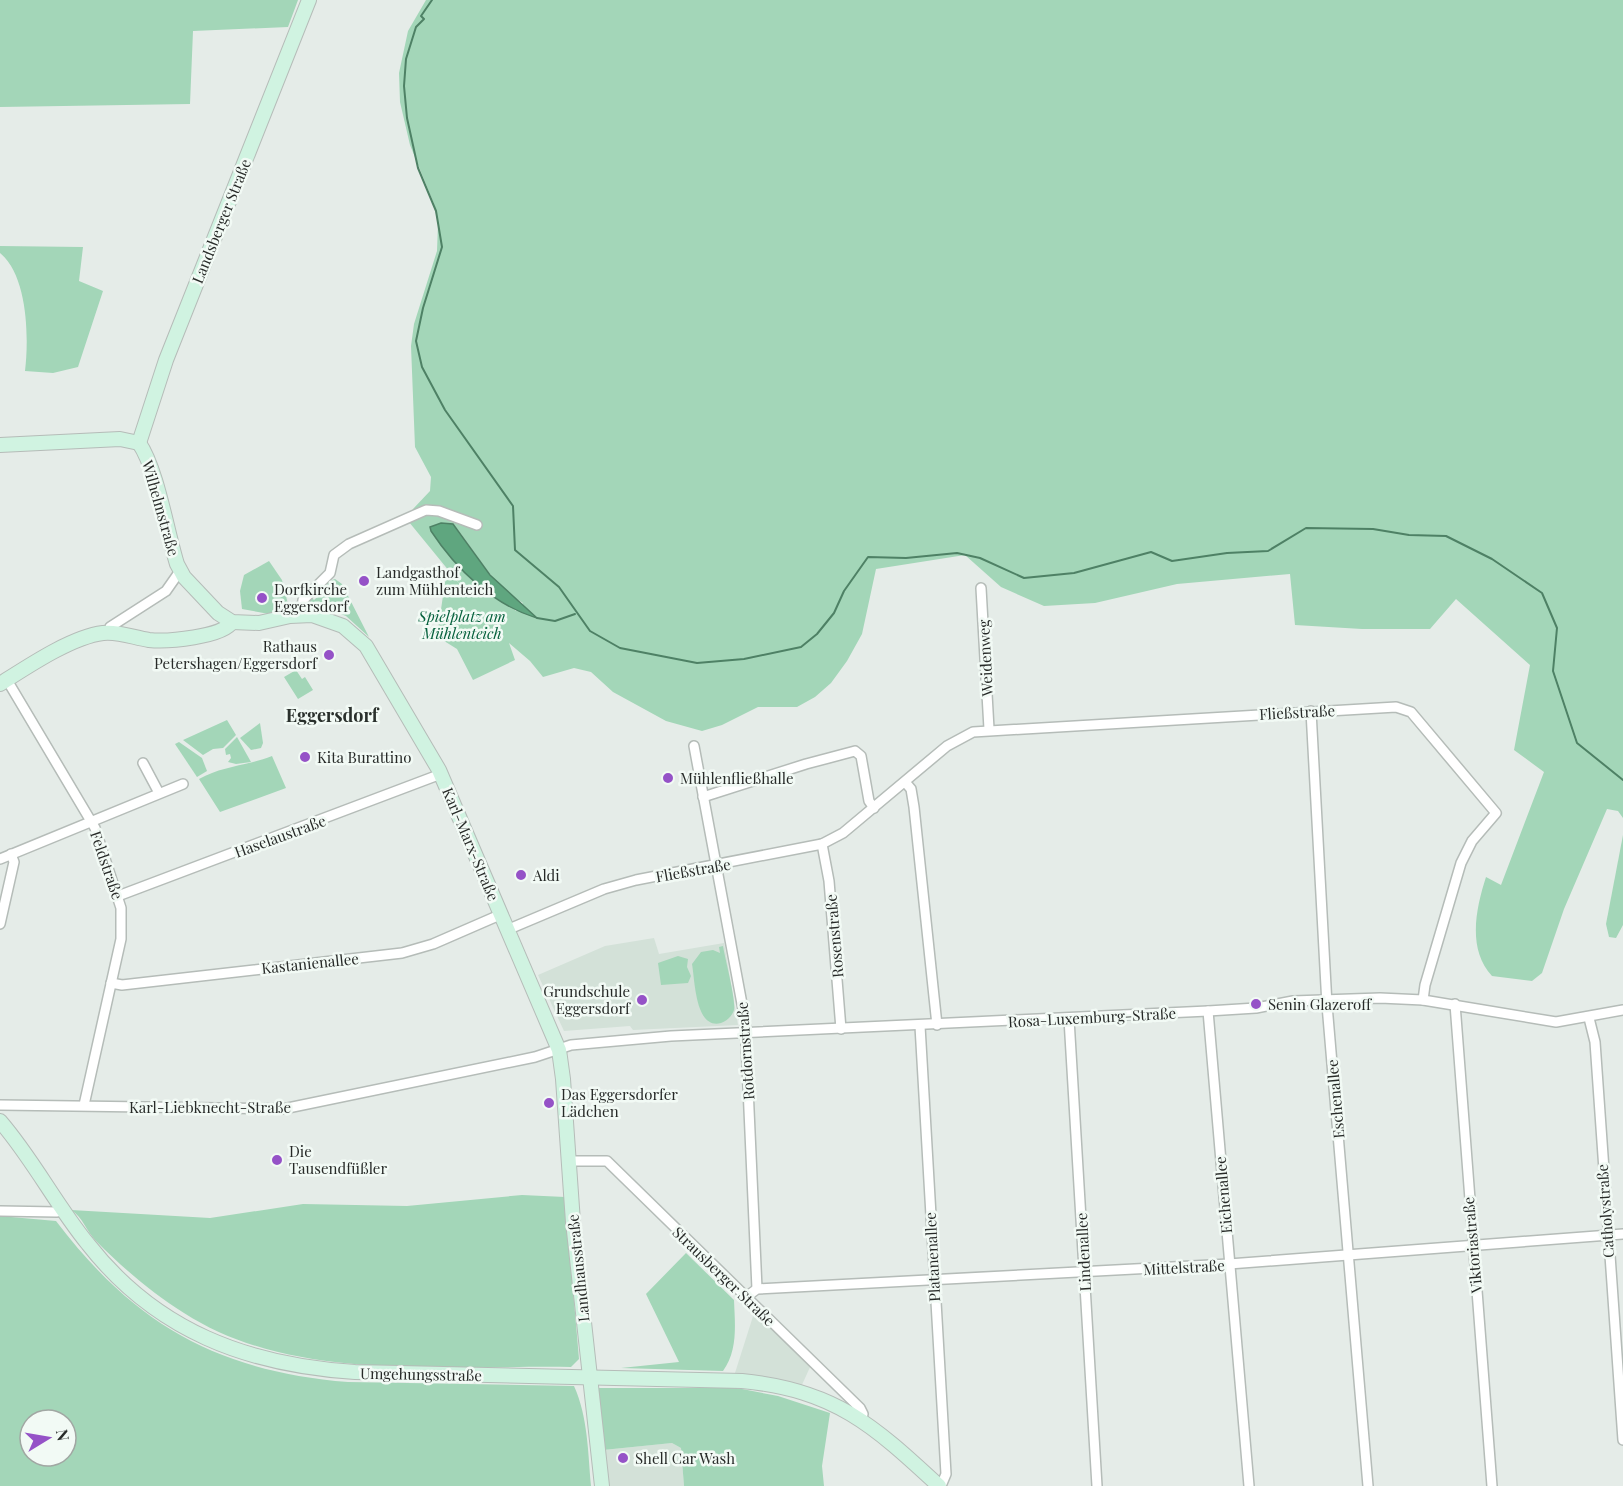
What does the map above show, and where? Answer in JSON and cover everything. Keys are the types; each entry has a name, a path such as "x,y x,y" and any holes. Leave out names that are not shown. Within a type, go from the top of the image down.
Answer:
{"main road":[{"name":"Landsberger Straße","path":"139,443 166,360 309,0"},
{"path":"0,445 120,439 139,443"},
{"name":"Wilhelmstraße","path":"139,443 144,451 180,571 218,613 232,622"},
{"path":"3,682 47,655 91,636 109,633 151,640 170,640 223,631 232,622 260,623 301,615"},
{"name":"Karl-Marx-Straße","path":"301,615 312,615 333,621 351,632 366,646 441,774 559,1050"},
{"name":"Landhausstraße","path":"559,1050 589,1378 602,1486"},
{"path":"0,1121 62,1208"},
{"name":"Umgehungsstraße","path":"62,1208 101,1260 145,1301 194,1333 251,1356 298,1367 355,1372 760,1383 813,1395 834,1405"},
{"name":"Strausberger Straße","path":"834,1405 862,1417 893,1442 939,1486"}],"street":[{"path":"301,615 304,598 330,573 334,555 349,544 426,510 439,511 477,525"},
{"path":"109,633 110,627 166,591 180,571"},
{"name":"Weidenweg","path":"981,588 989,729"},
{"name":"Feldstraße","path":"3,682 91,822 118,896 122,924 84,1106"},
{"name":"Fließstraße","path":"509,929 604,889 636,880 822,844 843,833 958,738 989,729 1405,708 1496,813 1472,841 1461,863 1425,985 1423,1000"},
{"name":"Eschenallee","path":"1311,711 1326,1000 1368,1486"},
{"name":"Rotdornstraße","path":"694,746 737,976 745,1032 757,1289"},
{"path":"703,797 855,751 861,756 868,801 874,808"},
{"path":"143,763 159,793"},
{"name":"Haselaustraße","path":"118,896 441,774"},
{"path":"905,782 910,789 914,807 937,1025"},
{"path":"0,859 183,784"},
{"name":"Rosenstraße","path":"822,844 829,881 842,1029"},
{"path":"0,924 14,862 11,854"},
{"name":"Kastanienallee","path":"111,983 122,985 402,953 433,944 502,914"},
{"name":"Rosa-Luxemburg-Straße","path":"559,1050 571,1045 603,1041 745,1032 920,1026 1208,1011 1256,1008 1293,1000 1423,1000 1541,1021 1589,1018 1623,1010"},
{"name":"Viktoriastraße","path":"1455,1005 1492,1486"},
{"name":"Eichenallee","path":"1208,1011 1249,1486"},
{"name":"Catholystraße","path":"1589,1018 1595,1042 1606,1236 1623,1440"},
{"name":"Lindenallee","path":"1069,1019 1097,1486"},
{"name":"Platanenallee","path":"920,1026 946,1474 939,1486"},
{"name":"Karl-Liebknecht-Straße","path":"0,1105 284,1109 559,1050"},
{"name":"Strausberger Straße","path":"568,1161 607,1161 849,1396 862,1417"},
{"path":"0,1211 57,1212 62,1208"},
{"name":"Mittelstraße","path":"757,1289 1229,1264 1623,1234"},
{"path":"746,1297 757,1289"}],"shaded area":[{"path":"441,523 453,524 490,575 537,618 505,604 464,572 431,531 430,527"},
{"name":"Grundschule Eggersdorf","path":"654,938 659,954 724,943 738,1025 633,1030 630,1026 564,1031 538,975 605,946"},
{"path":"755,1310 811,1365 801,1387 734,1376"},
{"path":"672,1443 681,1448 684,1486 607,1486 603,1450"}],"green space":[{"path":"0,0 298,0 288,27 193,31 190,104 0,107"},
{"name":"Spielplatz am Mühlenteich","path":"426,0 1623,0 1623,818 1618,811 1607,809 1564,909 1542,973 1532,981 1492,976 1484,965 1476,941 1479,902 1486,877 1501,885 1544,772 1514,750 1530,665 1456,599 1430,629 1362,629 1295,625 1290,574 1177,584 1095,603 1044,606 1001,587 965,555 876,569 862,634 847,661 831,683 815,697 797,707 758,707 722,725 702,731 666,721 613,692 591,672 574,668 543,677 530,661 509,643 515,660 473,680 457,649 441,639 442,633 438,630 445,582 450,573 463,588 409,522 413,509 430,491 431,477 415,447 411,346 414,324 437,251 438,224 434,204 410,145 400,102 399,73 408,31","holes":["453,524 493,577 512,596 523,603 516,611 436,539"]},
{"path":"0,246 83,247 79,281 103,291 78,367 53,373 25,371 27,342 25,308 16,276 0,253"},
{"path":"269,561 282,580 288,604 269,614 242,609 240,591 244,575"},
{"path":"335,579 342,584 369,637 346,616 306,601 310,596 314,600 328,587 324,583"},
{"path":"296,670 302,679 305,677 313,690 298,699 284,677"},
{"path":"227,720 236,735 223,748 213,749 203,755 183,740"},
{"path":"260,723 263,743 261,748 251,750 240,738"},
{"path":"237,737 251,762 236,764 228,762 231,758 230,754 226,755 225,749"},
{"path":"179,742 202,758 207,771 197,777 175,744"},
{"path":"272,756 286,788 220,812 199,779 216,771"},
{"path":"1623,835 1623,925 1616,938 1609,937 1606,924"},
{"path":"723,946 734,1010 725,1021 712,1023 701,1012 692,964 701,952 713,950 720,953 719,947"},
{"path":"678,956 688,959 687,967 691,976 688,983 661,985 658,963"},
{"path":"522,1195 565,1197 579,1359 571,1367 372,1366 273,1351 227,1335 172,1305 138,1280 106,1251 79,1216 71,1210 210,1218 303,1204 407,1206"},
{"path":"0,1216 56,1221 86,1258 117,1289 149,1315 183,1337 220,1354 259,1367 301,1376 348,1382 574,1386 585,1423 591,1486 0,1486"},
{"path":"686,1253 734,1300 734,1337 728,1363 723,1371 621,1368 679,1362 646,1294"},
{"path":"597,1388 737,1388 778,1396 830,1413 822,1466 824,1486 684,1486 681,1448 672,1443 603,1450"}],"waterway":[{"path":"432,0 421,16 424,19 416,27 406,59 404,86 407,118 418,168 436,211 442,247 423,308 416,341 422,367 445,410 513,506 515,550 559,587 590,631 620,648 697,663 744,659 801,647 817,634 834,613 844,591 868,557 906,558 957,553 980,558 1024,578 1074,573 1151,552 1172,561 1227,553 1268,551 1306,528 1373,529 1409,535 1446,536 1492,559 1542,593 1557,628 1553,671 1577,743 1623,780"},
{"path":"537,618 555,621 575,614"}],"place":[{"name":"Landgasthof zum Mühlenteich","path":"364,581"},
{"name":"Dorfkirche Eggersdorf","path":"262,598"},
{"name":"Rathaus Petershagen/Eggersdorf","path":"329,655"},
{"name":"Kita Burattino","path":"305,757"},
{"name":"Mühlenfließhalle","path":"668,778"},
{"name":"Aldi","path":"521,875"},
{"name":"Grundschule Eggersdorf","path":"642,1000"},
{"name":"Senin Glazeroff","path":"1256,1004"},
{"name":"Das Eggersdorfer Lädchen","path":"549,1103"},
{"name":"Die Tausendfüßler","path":"277,1160"},
{"name":"Shell Car Wash","path":"623,1458"}],"district":[{"name":"Eggersdorf","path":"332,715"}]}
